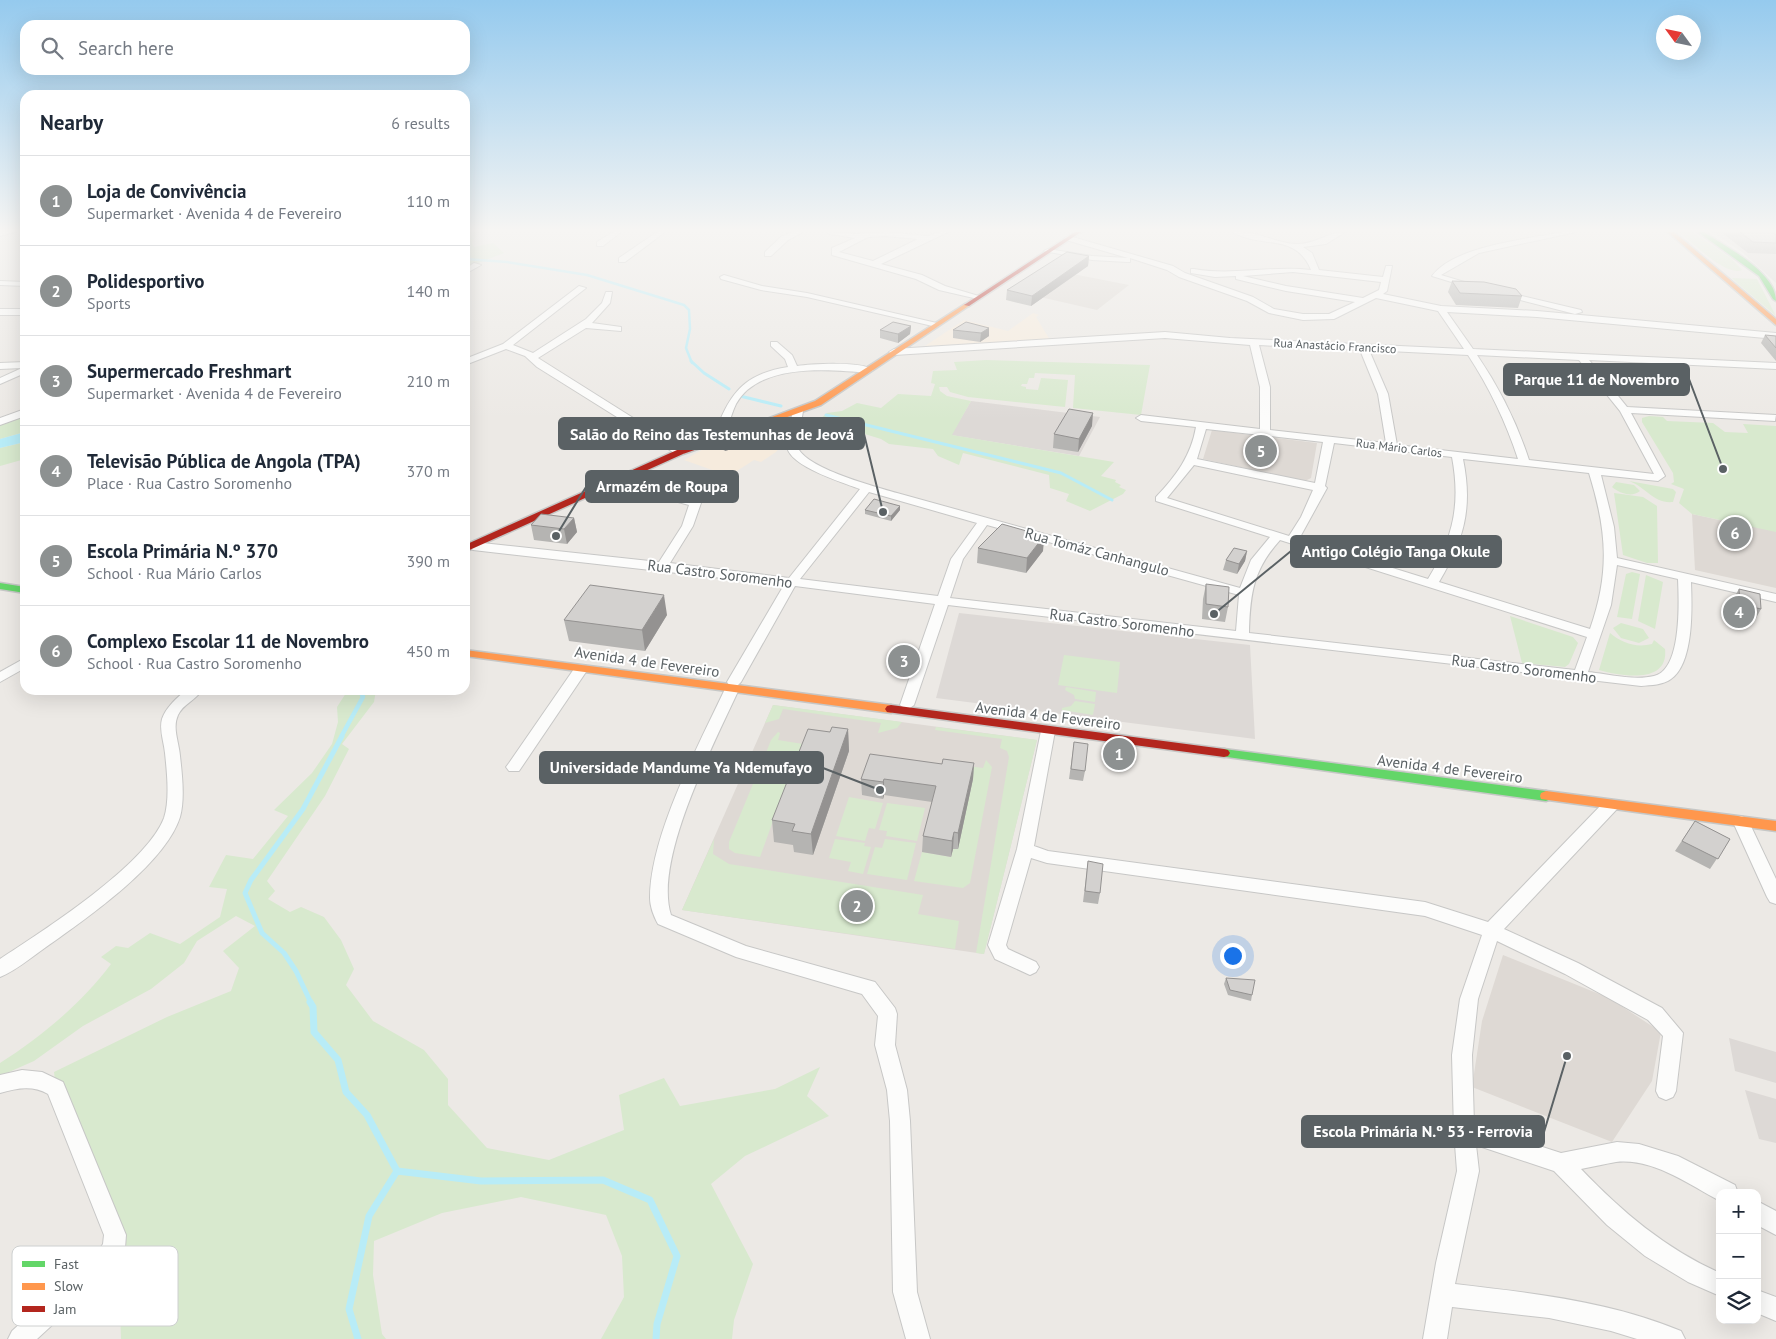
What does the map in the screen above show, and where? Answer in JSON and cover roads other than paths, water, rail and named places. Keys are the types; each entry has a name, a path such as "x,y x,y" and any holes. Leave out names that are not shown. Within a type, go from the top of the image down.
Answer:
{"main road":[{"path":"470,547 680,452 798,411 833,395 982,294"},
{"path":"1743,294 1776,323"},
{"path":"0,586 20,589"},
{"path":"0,593 20,595"},
{"name":"Avenida 4 de Fevereiro","path":"470,648 909,714 1776,826"},
{"name":"Avenida 4 de Fevereiro","path":"470,654 581,669 733,686"},
{"name":"Avenida 4 de Fevereiro","path":"909,714 1776,816"}],"street":[{"path":"470,360 506,346 574,294"},
{"path":"533,357 584,325 606,306 609,294"},
{"path":"806,294 937,324"},
{"path":"968,294 978,297"},
{"path":"1237,294 1250,299 1266,309 1284,315 1327,319 1376,296 1442,309 1602,320 1776,336"},
{"path":"1334,294 1366,301"},
{"path":"1506,294 1558,305 1602,320"},
{"path":"1442,309 1472,353 1503,405 1524,463"},
{"path":"0,312 20,312"},
{"path":"584,325 618,329"},
{"name":"Rua Anastácio Francisco","path":"894,352 1165,335 1254,342 1776,366"},
{"path":"1254,342 1262,364 1265,387 1267,410 1265,432"},
{"path":"774,344 781,352 790,356 793,368"},
{"path":"506,346 533,357 540,365 680,452"},
{"path":"1363,347 1382,394 1392,447"},
{"path":"1582,358 1624,410 1775,418"},
{"path":"0,366 20,365"},
{"path":"733,432 724,422 729,407 736,397 759,379 775,372 793,368 834,366 868,370"},
{"path":"0,381 20,372"},
{"name":"Rua Mário Carlos","path":"1141,418 1658,478 1660,476 1658,472 1624,410"},
{"name":"Rua Tomáz Canhangulo","path":"798,411 792,446 794,453 816,467 868,487 1244,593"},
{"path":"0,422 20,414"},
{"path":"1202,425 1192,461 1160,499 1594,635"},
{"path":"1291,541 1305,521 1321,488 1329,440"},
{"path":"1432,585 1446,561 1461,519 1464,499 1462,474 1457,455"},
{"path":"1192,461 1321,488"},
{"path":"1580,675 1605,596 1611,560 1607,521 1594,471"},
{"path":"614,481 695,503 696,508 688,524 662,566"},
{"path":"868,487 790,583 733,686 670,835 660,874 659,911 664,919 742,952 868,988 888,1014 885,1045 896,1090 900,1121 905,1292 918,1339"},
{"path":"909,714 941,601 957,559 984,521"},
{"path":"1242,637 1244,593 1249,574 1262,552 1277,536"},
{"name":"Rua Castro Soromenho","path":"470,547 662,566 1242,637 1641,682 1656,681 1667,676 1676,666 1684,614 1684,578"},
{"path":"1611,560 1776,598"},
{"path":"0,678 20,665"},
{"path":"514,767 581,669"},
{"path":"0,969 62,926 128,873 165,834 172,816 173,756 168,721 172,712 190,695"},
{"path":"1030,967 1001,954 997,945 1025,849 1048,731"},
{"path":"1435,1339 1442,1294 1468,1170 1464,1131 1462,1055 1469,999 1492,930 1611,805"},
{"path":"1741,822 1776,897"},
{"path":"1025,849 1047,857 1425,909 1457,917 1492,930 1655,1014 1673,1033 1666,1091"},
{"path":"0,1084 29,1078 45,1081 56,1088 115,1235 114,1246"},
{"path":"1464,1131 1560,1163 1597,1202 1650,1248 1692,1274 1716,1283"},
{"path":"1560,1163 1617,1152 1639,1154 1671,1163 1720,1189"},
{"path":"1761,1215 1776,1224"},
{"path":"1442,1294 1549,1306 1611,1319 1673,1339"},
{"path":"1761,1303 1776,1309"},
{"path":"20,1339 34,1326"}],"water":[{"path":"20,433 20,443 0,448 0,439"}],"waterway":[{"path":"650,294 684,305 689,310 690,329 686,348 691,361"},
{"path":"691,361 704,373 729,389"},
{"path":"740,396 781,406"},
{"path":"826,415 1061,473 1112,500"},
{"path":"341,737 363,697 362,695"},
{"path":"311,1003 296,971 284,953 262,933 245,893 251,880 303,809 342,736"},
{"path":"310,1002 313,1007 314,1032 338,1060 346,1092 367,1115 397,1171"},
{"path":"358,1339 349,1309 369,1216 397,1171"},
{"path":"397,1171 481,1181 603,1180 650,1200 677,1256 657,1324 656,1339"}],"place":[{"name":"Escola Primária N.º 370","path":"1261,451"},
{"name":"Parque 11 de Novembro","path":"1723,469"},
{"name":"Salão do Reino das Testemunhas de Jeová","path":"883,512"},
{"name":"Complexo Escolar 11 de Novembro","path":"1735,533"},
{"name":"Armazém de Roupa","path":"556,536"},
{"name":"Televisão Pública de Angola (TPA)","path":"1739,612"},
{"name":"Antigo Colégio Tanga Okule","path":"1214,614"},
{"name":"Supermercado Freshmart","path":"904,661"},
{"name":"Loja de Convivência","path":"1119,754"},
{"name":"Universidade Mandume Ya Ndemufayo","path":"880,790"},
{"name":"Polidesportivo","path":"857,906"},
{"name":"Escola Primária N.º 53 - Ferrovia","path":"1567,1056"}]}
